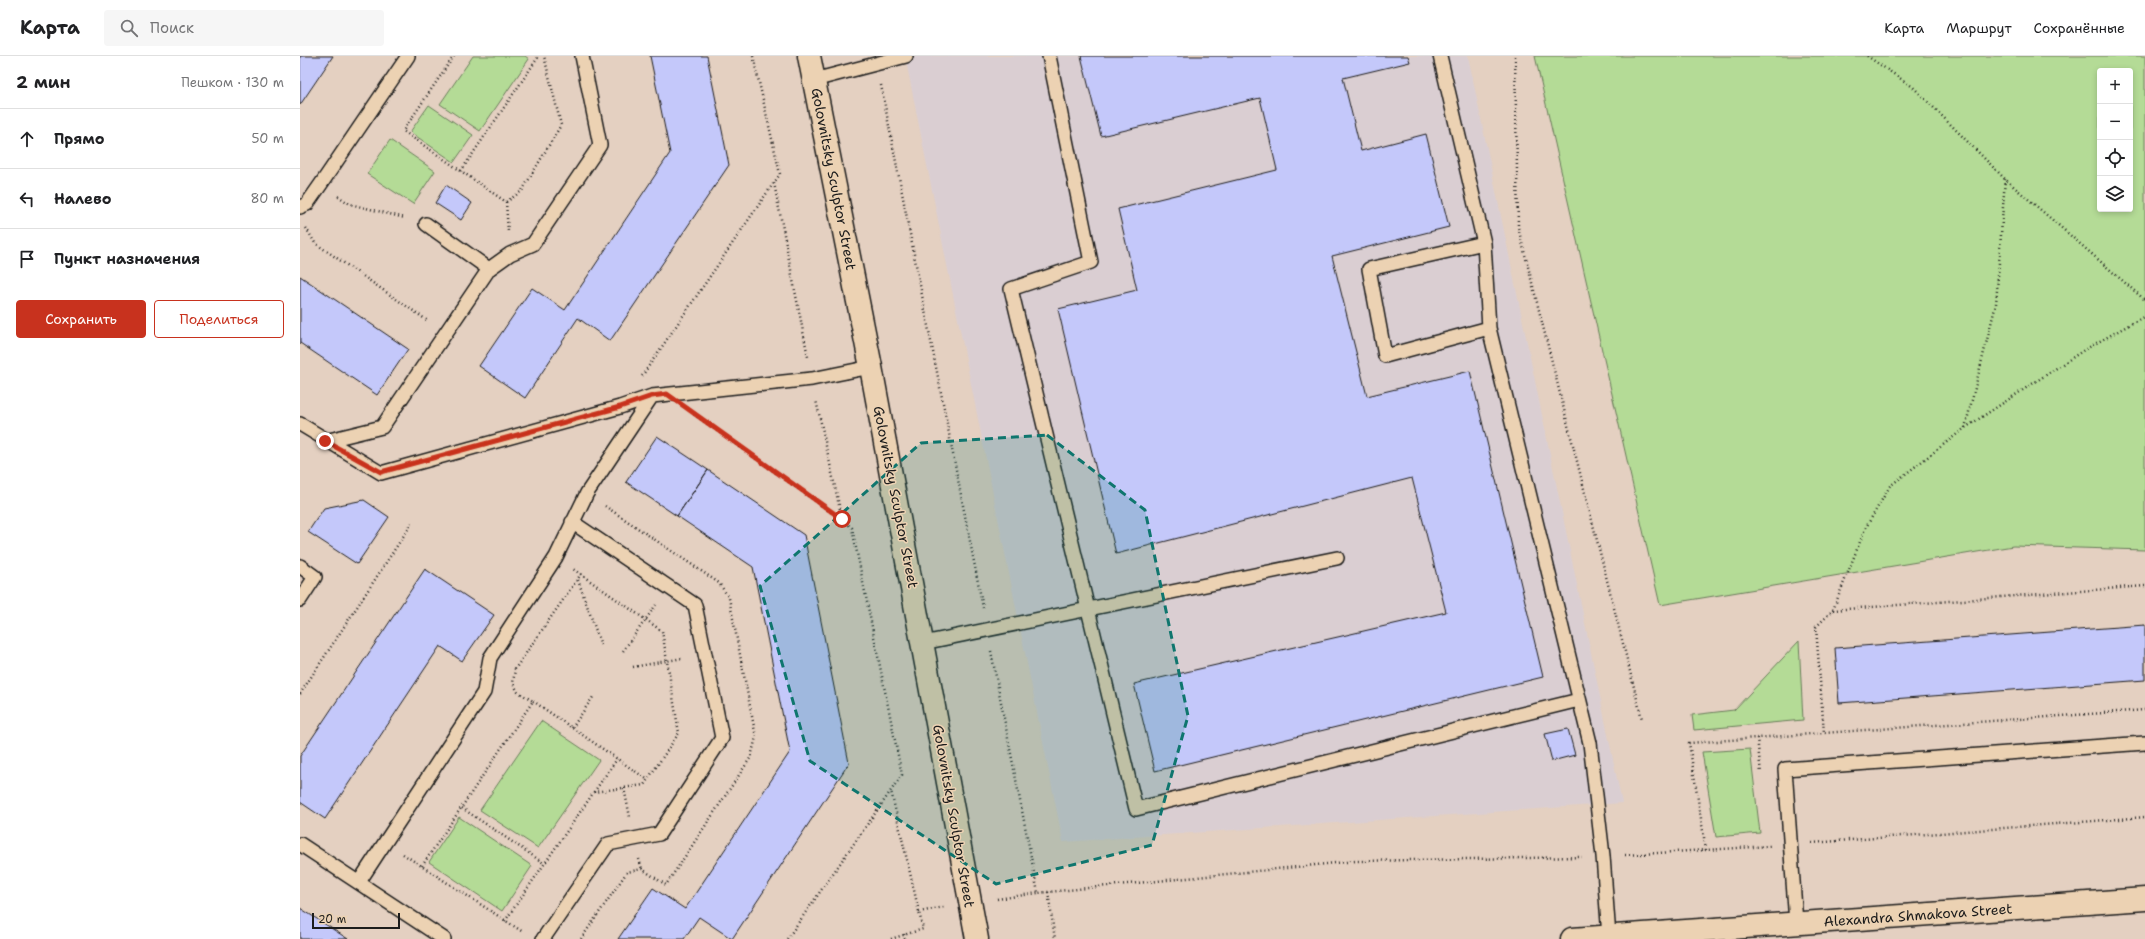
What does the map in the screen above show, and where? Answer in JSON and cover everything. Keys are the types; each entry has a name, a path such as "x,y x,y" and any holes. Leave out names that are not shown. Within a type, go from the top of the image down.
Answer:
{"street":[{"name":"Golovnitsky Sculptor Street","path":"809,56 871,366 977,939"},
{"name":"Alexandra Shmakova Street","path":"1572,939 1707,934 1796,923 2145,899"}],"lane":[{"path":"300,207 307,204 322,184 408,56"},
{"path":"325,441 382,427 489,269 510,254 534,244 600,145 582,56"},
{"path":"814,80 906,56"},
{"path":"1049,56 1090,262 1011,289 1136,809 1579,700"},
{"path":"1440,56 1484,243 1489,328 1590,743 1603,856 1609,937"},
{"path":"426,224 489,269"},
{"path":"1484,243 1369,270 1385,356 1489,328"},
{"path":"300,424 325,441 381,472 620,407 652,396 812,379 871,366"},
{"path":"359,882 484,692 490,658 556,557 587,493 652,396"},
{"path":"543,939 608,844 659,834 722,738 695,605 572,522"},
{"path":"923,643 1337,558"},
{"path":"300,566 315,577 300,600"},
{"path":"1796,923 1784,769 2145,743"},
{"path":"300,844 444,939"}],"path":[{"path":"454,56 403,131 506,202"},
{"path":"461,171 538,56"},
{"path":"506,202 522,191 561,125 544,56"},
{"path":"620,407 780,174 753,56"},
{"path":"1515,56 1518,227 1642,719"},
{"path":"1867,56 1913,87 2005,179 2145,300"},
{"path":"877,63 1038,893 1356,861 1603,856 1790,844 2145,817"},
{"path":"1965,428 1996,304 2005,179"},
{"path":"774,183 812,379 842,519"},
{"path":"322,184 350,204 426,224"},
{"path":"506,202 510,254"},
{"path":"304,226 315,243 445,333"},
{"path":"1824,733 1816,627 1832,610 1865,529 1890,486 1965,428 2084,350 2145,316"},
{"path":"667,394 842,519 852,528 902,775 787,939"},
{"path":"581,939 627,872 642,869 666,885 751,756 756,737 729,598 718,582 587,493"},
{"path":"300,694 412,523"},
{"path":"556,557 662,631 668,661 679,732 644,785 594,792"},
{"path":"581,574 515,669 513,683 518,692 648,780"},
{"path":"577,579 601,645"},
{"path":"623,651 668,586"},
{"path":"1832,610 2145,586"},
{"path":"632,667 705,653"},
{"path":"572,728 593,697"},
{"path":"422,866 533,701"},
{"path":"1706,850 1689,743 2145,710"},
{"path":"505,921 617,759"},
{"path":"891,791 922,929 891,939"},
{"path":"462,808 545,864"},
{"path":"386,842 528,935"},
{"path":"1048,892 1055,939"},
{"path":"904,934 905,939"}],"highlighted area":[{"path":"1047,435 1145,510 1188,716 1152,845 996,884 810,761 760,586 921,443"}],"shaded area":[{"path":"905,56 1468,56 1622,803 1063,842"}],"green space":[{"path":"473,56 525,56 529,59 480,131 440,104"},
{"path":"1535,56 2145,56 2145,550 2013,546 1660,605"},
{"path":"429,105 473,135 454,162 410,132"},
{"path":"390,140 435,171 413,204 367,174"},
{"path":"1799,641 1803,720 1694,730 1692,715 1734,710"},
{"path":"541,721 599,760 538,848 480,810"},
{"path":"1750,749 1760,833 1716,837 1702,752"},
{"path":"459,817 532,866 502,911 429,862"}],"building":[{"path":"300,56 333,56 300,105"},
{"path":"650,56 707,56 729,165 610,341 578,318 525,398 479,366 532,288 565,310 670,153"},
{"path":"1081,56 1408,56 1410,62 1343,78 1361,151 1426,134 1449,227 1332,256 1367,396 1470,371 1543,677 1155,771 1134,684 1446,612 1412,478 1116,554 1058,309 1137,290 1118,209 1277,170 1260,98 1101,136"},
{"path":"446,185 472,203 461,220 435,203"},
{"path":"300,276 408,349 377,395 300,343"},
{"path":"657,436 708,470 677,516 626,482"},
{"path":"708,470 804,535 849,763 732,939 699,917 684,939 618,939 653,888 685,909 790,752 753,567 677,516"},
{"path":"364,500 389,517 357,564 308,532 324,508"},
{"path":"425,569 494,615 462,661 440,646 325,819 300,802 300,756"},
{"path":"2145,625 2145,680 1839,703 1835,648"},
{"path":"1568,729 1575,755 1552,761 1545,734"},
{"path":"300,908 348,939 300,939"}],"route":[{"path":"325,441 381,472 620,407 652,396 667,394 842,519"}]}
